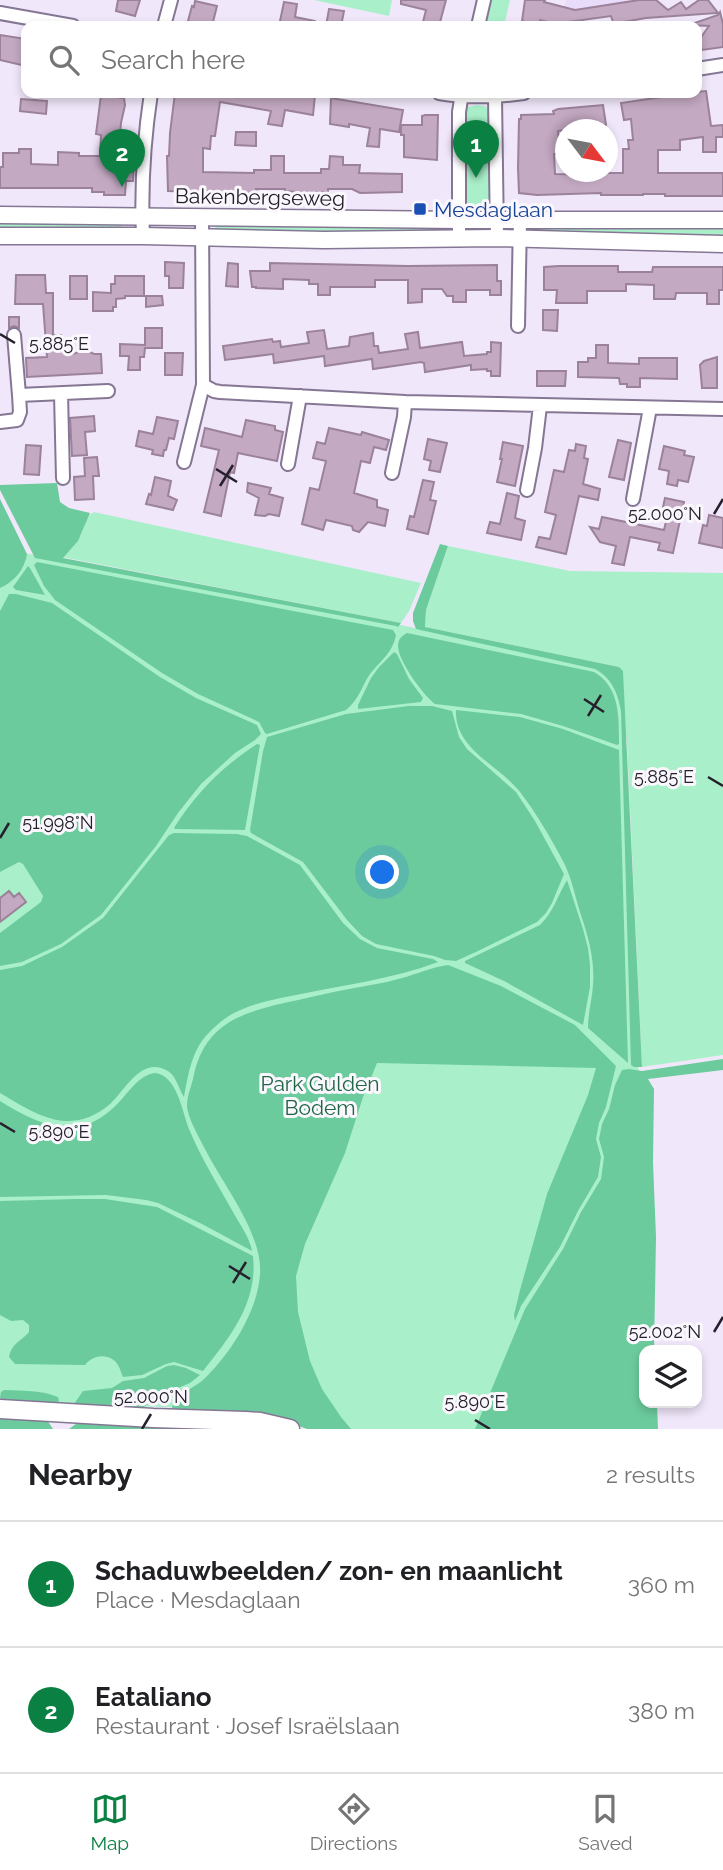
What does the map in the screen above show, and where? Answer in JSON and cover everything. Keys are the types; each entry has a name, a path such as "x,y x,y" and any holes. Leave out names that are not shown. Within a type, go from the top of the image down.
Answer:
{"main road":[{"path":"0,1409 260,1422 290,1429"}],"street":[{"path":"165,21 171,0"},
{"path":"479,21 484,0"},
{"path":"0,13 45,21"},
{"path":"702,68 723,65"},
{"path":"143,236 150,98"},
{"path":"459,240 459,111 461,98"},
{"path":"495,98 497,239"},
{"name":"Bakenbergseweg","path":"0,215 723,220"},
{"path":"184,462 203,385 202,217"},
{"path":"518,326 520,219"},
{"name":"Bakenbergseweg","path":"0,236 324,240 520,239 723,244"},
{"path":"0,422 18,420 20,412 13,335"},
{"path":"203,385 220,392 405,402 723,409"},
{"path":"19,396 107,391"},
{"path":"61,394 63,478"},
{"path":"288,464 300,396"},
{"path":"392,473 405,402"},
{"path":"527,490 540,406"},
{"path":"633,499 650,408"}],"shaded area":[{"path":"566,0 657,0 665,6 663,9 561,21"}],"green space":[{"path":"314,0 392,0 389,16"},
{"path":"492,0 510,0 505,21 487,21"},
{"path":"485,106 490,111 490,199 484,208 472,208 464,204 465,112 468,107"},
{"path":"0,219 120,222 122,226 120,229 0,230"},
{"path":"445,223 448,228 442,234 222,234 215,229 216,224"},
{"path":"723,224 723,239 535,234 533,228 535,226"},
{"path":"57,483 60,502 69,508 90,513 78,541 63,558 401,623 398,627 35,558 0,490 0,485"},
{"path":"0,499 27,554 18,574 0,588"},
{"name":"Park Gulden Bodem","path":"0,504 24,553 396,624 616,671 622,696 639,1080 643,1345 639,1345 639,1408 645,1408 651,1429 319,1429 245,1409 77,1405 0,1397"},
{"path":"94,512 421,583 401,623 62,557 75,544"},
{"path":"440,544 448,546 426,610 425,627 619,667 623,671 642,1067 631,1065 621,711 616,693 606,677 595,669 416,629 413,613"},
{"path":"448,546 570,571 723,573 723,1055 642,1067 627,743 619,667 425,627 426,610"},
{"path":"37,562 393,630 396,635 388,653 346,710 267,734 259,722 198,694 162,673 55,600 44,586 34,565"},
{"path":"28,566 45,595 16,590 13,587"},
{"path":"9,594 52,603 160,677 196,698 257,725 261,734 201,784 101,915 61,944 22,962 0,966 0,933 41,902 43,896 23,864 19,862 0,872 0,611"},
{"path":"407,633 594,672 603,678 613,694 618,713 619,744 521,714 435,704 412,678 402,660 398,646"},
{"path":"394,652 423,698 421,702 358,709 371,678"},
{"path":"409,706 432,706 452,711 459,737 467,749 516,792 564,874 552,903 537,922 456,961 376,944 362,936 303,862 250,830 267,737 346,714"},
{"path":"456,710 520,717 563,729 619,750 628,1063 588,1028 593,985 592,957 565,865 520,792 479,756 462,735 457,724"},
{"path":"257,744 260,745 245,830 175,829 191,803 211,781"},
{"path":"169,835 247,836 300,865 343,923 360,939 377,948 438,962 386,977 265,1002 234,1013 215,1027 200,1044 191,1066 184,1097 171,1074 158,1067 142,1071 134,1077 104,1109 88,1118 76,1120 64,1121 47,1117 0,1093 0,970 22,966 62,947 103,918"},
{"path":"567,880 583,929 590,965 590,987 583,1025 504,981 465,963 540,925"},
{"path":"448,965 501,986 575,1025 616,1066 596,1139 601,1157 598,1177 560,1247 521,1306 515,1321 520,1290 547,1194 588,1095 596,1068 377,1063 345,1153 305,1244 296,1276 298,1312 310,1361 322,1389 351,1429 307,1429 280,1419 172,1411 175,1401 200,1383 233,1345 254,1302 260,1274 259,1259 249,1226 205,1149 188,1110 188,1095 207,1043 230,1021 245,1014 391,981"},
{"path":"723,1059 723,1070 648,1079 654,1089 654,1345 639,1345 639,1408 657,1408 658,1429 475,1429 525,1309 563,1249 601,1179 604,1157 599,1139 615,1085 622,1070 642,1071"},
{"path":"154,1073 168,1080 178,1095 194,1140 247,1235 252,1251 202,1224 146,1200 106,1195 0,1197 0,1101 47,1124 77,1127 92,1123 106,1114 140,1080"},
{"path":"105,1199 157,1207 253,1256 251,1289 240,1318 203,1371 174,1362 142,1375 123,1377 116,1362 103,1356 93,1358 85,1365 15,1364 9,1357 14,1346 29,1332 29,1325 23,1320 11,1321 0,1315 0,1201"},
{"path":"174,1365 200,1375 144,1407 134,1410 78,1408 74,1404 83,1391 112,1388 123,1381 144,1378"},
{"path":"4,1390 45,1393 58,1397 59,1401 54,1407 6,1402 0,1398"},
{"path":"0,1416 47,1420 53,1429 0,1429"},
{"path":"80,1421 263,1429 69,1429"}],"building":[{"path":"118,0 140,0 135,16 116,11"},
{"path":"401,0 446,0 440,21 423,21 426,10 401,4"},
{"path":"525,0 545,0 544,2 575,10 656,0 668,10 681,2 686,9 699,0 708,0 718,13 629,21 613,21 611,16 575,21 522,21"},
{"path":"195,1 217,6 213,21 188,21 192,6 194,7"},
{"path":"284,2 297,4 295,17 315,21 280,21"},
{"path":"329,9 344,11 342,21 327,21"},
{"path":"720,12 723,47 702,50 702,36 709,26 702,26 701,21"},
{"path":"0,35 21,38 21,65 0,60"},
{"path":"702,91 706,91 711,126 723,125 723,137 716,137 716,152 703,152 703,137 680,140 680,150 658,150 658,173 723,173 723,196 519,193 521,115 554,114 553,111 558,109 603,105 605,119 555,119 555,182 618,182 618,173 623,173 623,149 629,149 628,140 633,140 631,119 624,120 621,103 655,98 702,98"},
{"path":"101,98 124,98 119,144 121,156 126,156 126,162 134,162 133,181 126,181 125,195 104,195 104,192 92,192 92,188 0,188 3,153 19,153 19,149 31,149 31,164 58,165 58,152 100,156 101,135 96,134"},
{"path":"174,98 315,98 313,115 285,110 282,126 268,124 271,111 220,102 215,136 211,136 210,149 203,148 203,172 254,173 254,170 271,170 271,156 284,156 284,173 321,173 321,169 329,169 330,156 343,157 343,165 360,165 359,173 402,174 402,192 360,193 352,189 328,189 328,192 309,193 285,189 256,189 254,193 168,191 167,156"},
{"path":"331,98 403,110 399,132 380,129 379,147 367,146 370,128 330,124"},
{"path":"21,99 47,101 46,114 20,111"},
{"path":"438,115 437,160 404,157 401,125 422,125 422,116"},
{"path":"236,132 256,132 256,146 235,145"},
{"path":"165,262 184,263 183,288 169,288 169,276 165,276"},
{"path":"228,263 238,264 238,287 226,286"},
{"path":"270,263 497,265 497,281 501,281 501,295 490,295 490,290 466,290 466,302 453,302 453,296 447,296 442,289 422,289 422,302 408,303 408,280 375,280 375,287 330,287 330,295 318,295 318,284 309,284 309,280 283,279 283,289 252,287 250,271 270,271"},
{"path":"618,266 618,272 652,272 653,267 723,267 723,290 719,290 719,304 707,304 707,293 676,293 675,299 654,299 654,285 626,284 626,291 587,291 587,303 556,303 557,290 544,290 544,267"},
{"path":"16,275 45,275 46,293 53,293 53,335 61,335 62,340 69,340 70,355 85,350 101,354 102,373 27,377 26,358 47,357 43,304 15,304"},
{"path":"70,276 87,276 87,299 70,299"},
{"path":"115,276 144,276 144,296 116,299 113,311 93,311 93,292 111,293"},
{"path":"146,296 162,296 163,305 146,307"},
{"path":"543,310 558,310 557,331 543,330"},
{"path":"9,317 19,317 19,328 9,328"},
{"path":"145,328 162,328 162,348 145,348 144,357 140,357 140,370 128,370 129,356 120,356 120,344 145,345"},
{"path":"324,330 327,349 349,346 350,337 373,333 374,346 378,346 379,353 408,349 405,334 418,332 420,348 462,342 464,356 487,354 491,352 491,342 501,343 500,376 491,376 491,371 487,369 471,370 471,365 425,372 424,363 421,362 373,369 372,359 325,366 324,356 274,363 273,354 225,360 223,346 272,339 273,342 280,341 281,347 309,343 307,332"},
{"path":"596,345 608,345 608,363 639,364 639,358 677,358 677,379 640,378 640,387 627,387 627,384 620,384 619,378 578,377 578,362 588,362 588,358 596,358"},
{"path":"165,353 183,353 182,375 165,375"},
{"path":"717,357 717,388 702,388 700,365"},
{"path":"537,371 566,371 565,386 537,386"},
{"path":"94,416 95,431 85,432 87,455 72,456 70,418"},
{"path":"157,417 178,421 174,439 169,438 163,456 152,454 153,450 136,446 139,431 153,434"},
{"path":"246,420 275,426 275,430 283,432 277,461 238,453 234,473 230,472 221,516 204,512 219,450 201,446 205,428 242,437"},
{"path":"329,428 361,435 362,432 389,440 386,450 374,447 370,463 361,461 354,493 377,500 377,507 388,510 385,526 368,522 359,532 353,530 352,526 326,520 323,530 302,524 310,488 319,490 326,461 313,458 317,442 325,444"},
{"path":"428,439 447,443 440,472 429,470 431,461 424,459"},
{"path":"618,440 631,443 624,480 609,477"},
{"path":"503,442 523,446 515,486 497,482"},
{"path":"576,444 586,446 584,458 588,459 583,484 600,489 598,500 579,496 566,554 536,547 539,537 550,539 556,515 545,512 554,470 564,472 569,450 575,451"},
{"path":"26,445 41,446 39,475 24,474"},
{"path":"664,446 685,451 684,455 694,457 688,482 678,480 677,486 667,484 669,471 659,469"},
{"path":"97,457 99,476 93,476 94,499 75,500 74,477 85,476 84,458"},
{"path":"155,477 171,481 168,496 177,500 173,510 146,504"},
{"path":"423,480 434,482 430,500 436,501 428,534 407,529 410,516 414,517"},
{"path":"248,483 271,488 269,494 283,498 279,516 255,515 259,498 247,492"},
{"path":"507,493 519,496 515,518 525,521 521,540 487,533 490,522 500,524"},
{"path":"665,498 684,502 673,553 658,550 660,543 630,537 624,565 612,563 616,546 600,542 590,527 599,529 602,517 664,530 669,509 663,507"},
{"path":"709,515 723,518 723,548 699,543 703,525 707,526"},
{"path":"9,891 14,897 19,893 26,902 0,922 0,898"}],"place":[{"name":"Schaduwbeelden/ zon- en maanlicht","path":"476,178"},
{"name":"Eataliano","path":"122,187"},
{"name":"Mesdaglaan","path":"420,209"}]}
